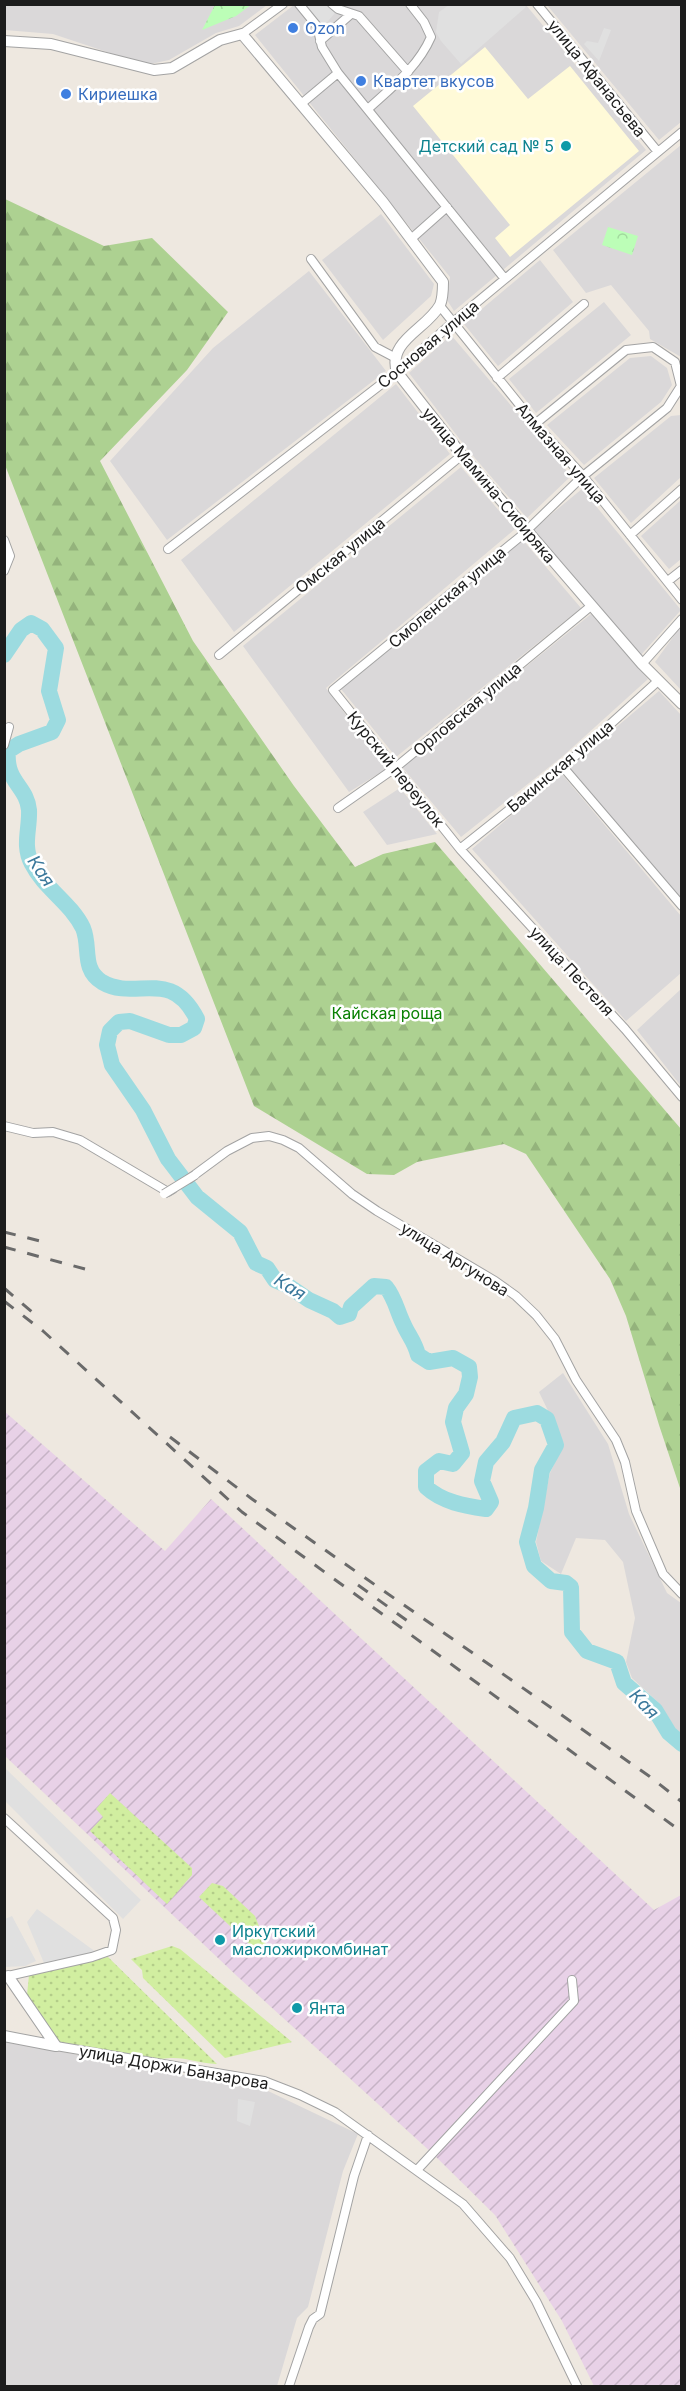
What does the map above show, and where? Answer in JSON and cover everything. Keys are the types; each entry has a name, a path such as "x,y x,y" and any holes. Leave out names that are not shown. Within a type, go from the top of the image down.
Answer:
{"street":[{"path":"4,41 51,44 154,70 172,68 220,40 242,34 283,4"},
{"path":"299,4 317,26 320,41 338,73 505,279"},
{"path":"332,4 358,16 408,72"},
{"path":"368,109 408,72 425,51 431,37 424,22 410,4"},
{"name":"улица Афанасьева","path":"537,4 658,152"},
{"path":"320,41 351,14"},
{"path":"242,34 411,239 443,282 440,306 396,351 394,357 375,348 311,259"},
{"path":"301,104 338,73"},
{"name":"Сосновая улица","path":"168,549 397,372 452,323 681,132"},
{"path":"411,239 447,207"},
{"path":"497,378 584,304"},
{"name":"Алмазная улица","path":"440,306 534,424 583,476 681,600"},
{"name":"Смоленская улица","path":"333,690 527,530 583,476 668,408 681,386 675,362 653,347 626,350 534,424"},
{"name":"улица Мамина-Сибиряка","path":"394,357 397,372 462,455 642,664 681,704"},
{"name":"Омская улица","path":"219,655 462,455"},
{"path":"630,535 681,489"},
{"path":"4,540 10,556 4,571"},
{"path":"668,581 681,570"},
{"name":"Орловская улица","path":"338,808 395,768 591,606"},
{"path":"642,664 681,619"},
{"name":"Бакинская улица","path":"460,849 562,768 658,681"},
{"name":"Курский переулок","path":"333,690 460,849"},
{"path":"4,745 9,727"},
{"path":"562,768 681,906"},
{"name":"улица Пестеля","path":"460,849 625,1029 681,1097"},
{"path":"4,1125 33,1134 53,1132 80,1140 168,1192 195,1175"},
{"path":"4,1125 40,1134 70,1137 98,1149 164,1194 195,1175"},
{"name":"улица Аргунова","path":"195,1175 226,1151 252,1138 269,1136 283,1140 298,1148 352,1194 516,1296 536,1315 555,1339 576,1380 615,1440 625,1462 636,1511 663,1574 681,1594"},
{"path":"4,1818 112,1918 116,1930 112,1950 92,1957 6,1976 56,2046"},
{"path":"417,2170 574,2001 572,1980"},
{"name":"улица Доржи Банзарова","path":"4,2036 264,2081 320,2104 368,2135 463,2204 510,2258 536,2301 577,2386"},
{"path":"289,2386 309,2327 313,2319 320,2314 354,2176 368,2135"}],"shaded area":[{"path":"4,5 267,5 239,26 216,33 169,60 146,65 53,34 5,30"},
{"path":"294,5 526,5 646,150 454,311 447,300 450,277 255,35"},
{"path":"305,5 338,5 340,7 323,27"},
{"path":"449,5 524,5 526,7 461,64 436,32 439,12"},
{"path":"547,5 681,5 681,122 659,140"},
{"path":"604,28 611,30 599,61 584,44 587,41 598,43"},
{"path":"485,47 528,99 570,66 639,151 510,257 495,238 510,225 413,106"},
{"path":"681,145 681,357 650,339 649,331 611,285 586,293 553,250"},
{"path":"381,214 434,284 431,296 383,340 322,260"},
{"path":"540,260 573,302 498,366 464,324"},
{"path":"309,271 386,371 167,540 110,461 213,348"},
{"path":"604,302 631,335 536,413 509,379"},
{"path":"451,335 571,476 527,518 468,450 409,373"},
{"path":"651,356 667,368 672,385 661,402 584,465 547,425 630,358"},
{"path":"396,384 450,454 234,632 181,560"},
{"path":"681,415 681,477 631,523 594,478 671,416"},
{"path":"461,467 515,529 326,688 386,769 349,792 243,646"},
{"path":"582,489 681,610 641,655 532,530"},
{"path":"681,500 681,559 669,569 641,536"},
{"path":"522,539 581,608 396,757 341,689"},
{"path":"591,614 648,679 563,756 461,837 402,767"},
{"path":"681,626 681,690 655,662"},
{"path":"659,691 681,715 681,900 568,768"},
{"path":"561,773 681,916 681,973 626,1021 472,849"},
{"path":"400,788 437,834 387,845 363,812"},
{"path":"681,989 681,1086 637,1030"},
{"path":"563,1373 608,1444 629,1514 667,1593 681,1603 681,1733 675,1728 660,1704 632,1678 626,1662 635,1618 623,1562 605,1540 576,1538 561,1574 541,1561 536,1542 550,1473 564,1444 539,1392"},
{"path":"4,1411 165,1551 211,1499 654,1910 681,1895 681,2386 594,2386 562,2321 495,2215 432,2153 238,1977 5,1756"},
{"path":"5,1768 141,1900 123,1919 5,1801"},
{"path":"37,1909 100,1955 46,1968 27,1922"},
{"path":"12,1916 36,1961 25,1966 5,1967 5,1919"},
{"path":"4,2041 266,2090 358,2134 343,2171 308,2307 297,2318 277,2386 5,2386"},
{"path":"238,2099 255,2102 250,2126 237,2121"}],"green space":[{"path":"215,4 251,5 236,16 202,30"},
{"name":"Кайская роща","path":"5,199 104,246 152,238 228,312 187,370 100,461 193,641 294,786 355,867 383,854 435,842 681,1129 681,1491 626,1316 610,1279 526,1154 504,1144 417,1162 394,1175 367,1174 254,1106 5,465"},
{"path":"608,227 638,236 632,255 602,245"},
{"path":"110,1793 192,1868 192,1875 167,1904 90,1831 103,1817 96,1809"},
{"path":"212,1883 223,1886 255,1916 267,1947 260,1954 199,1897"},
{"path":"172,1946 180,1949 292,2042 225,2058 143,1978 142,1970 131,1959"},
{"path":"108,1957 217,2064 176,2058 161,2059 59,2043 27,1995 29,1975"}],"waterway":[{"name":"Кая","path":"4,655 21,630 31,623 42,629 56,648 49,691 58,720 52,732 19,744 8,751 10,770 24,795 29,810 27,851 32,864 43,881 78,919 83,928 89,964 95,977 115,987 164,989 176,994 187,1003 197,1019 194,1028 181,1035 169,1035 130,1021 119,1022 110,1031 107,1045 112,1065 143,1110 168,1159 197,1197 240,1232 256,1263 267,1268 275,1280 340,1317 349,1314 351,1307 374,1286 386,1287 418,1355 429,1362 453,1358 469,1367 470,1377 466,1394 456,1408 453,1422 462,1453 453,1464 439,1461 426,1471 426,1487 432,1492 454,1502 486,1509 491,1502 482,1481 486,1462 503,1442 514,1418 537,1413 547,1419 556,1445 542,1470 536,1508 527,1542 534,1566 551,1581 566,1583 571,1587 572,1632 587,1651 617,1662 624,1683 655,1710 669,1733 682,1744"}],"railway":[{"path":"4,1232 44,1242"},
{"path":"4,1247 85,1269"},
{"path":"4,1288 32,1312"},
{"path":"4,1301 43,1331 242,1512 682,1832"},
{"path":"170,1437 252,1499 649,1776 682,1802"},
{"path":"358,1585 409,1622"}],"place":[{"name":"Ozon","path":"293,28"},
{"name":"Квартет вкусов","path":"361,81"},
{"name":"Кириешка","path":"66,94"},
{"name":"Детский сад № 5","path":"566,146"},
{"name":"Иркутский масложиркомбинат","path":"220,1940"},
{"name":"Янта","path":"297,2008"}]}
